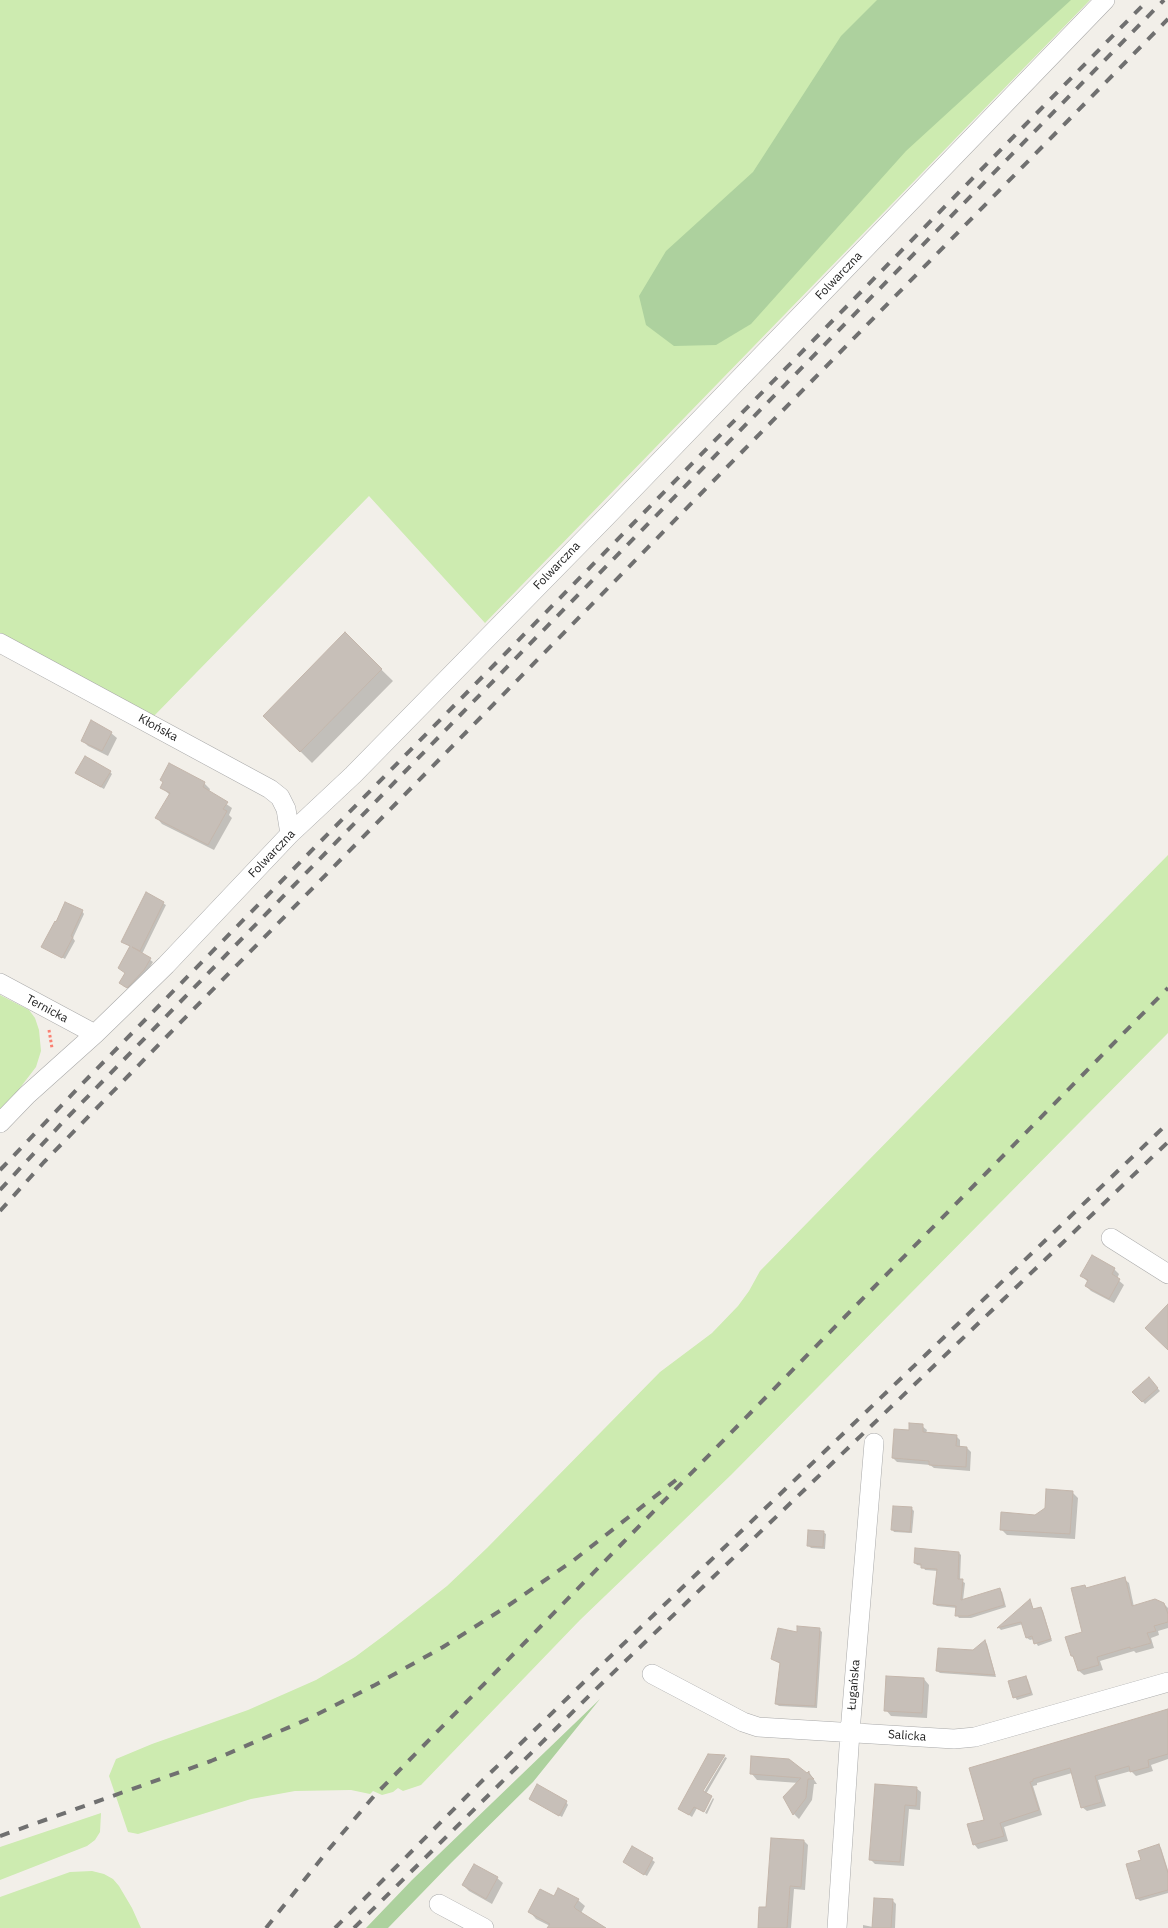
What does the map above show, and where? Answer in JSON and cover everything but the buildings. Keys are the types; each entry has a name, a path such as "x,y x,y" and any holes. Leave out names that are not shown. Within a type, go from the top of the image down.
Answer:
{"street":[{"name":"Folwarczna","path":"0,1123 27,1095 95,1034 166,965 290,834 353,775 1105,0"},
{"name":"Kłońska","path":"0,643 270,789 280,797 286,809 290,834"},
{"name":"Ternicka","path":"0,983 95,1034"},
{"path":"1111,1238 1168,1274"},
{"name":"Ługańska","path":"837,1928 850,1732 874,1443"},
{"name":"Salicka","path":"652,1674 743,1722 758,1727 954,1739 975,1737 1168,1682"},
{"path":"439,1904 484,1928"}],"path":[{"path":"54,1013 50,1024 50,1041 53,1050 62,1063"}],"green space":[{"path":"0,0 1090,0 485,623 369,496 152,718 0,636"},
{"path":"877,0 1071,0 906,151 751,324 716,345 674,346 646,325 639,296 666,251 753,172 841,36"},
{"path":"1168,855 1168,1033 731,1475 580,1620 421,1785 403,1791 398,1788 393,1792 382,1795 373,1791 370,1794 351,1790 295,1791 251,1799 138,1834 128,1832 109,1776 116,1759 152,1744 248,1710 316,1680 355,1657 447,1586 487,1548 660,1372 712,1333 738,1306 760,1271"},
{"path":"0,995 29,1010 35,1018 39,1030 41,1051 36,1067 0,1114"},
{"path":"600,1699 533,1782 388,1928 366,1928 412,1880"},
{"path":"101,1813 100,1832 95,1840 87,1846 0,1880 0,1847"},
{"path":"92,1871 113,1879 132,1908 141,1928 0,1928 0,1897 70,1872"}],"railway":[{"path":"0,1170 81,1085 1148,0"},
{"path":"0,1190 62,1123 511,663 1164,0"},
{"path":"0,1211 44,1162 177,1026 1168,19"},
{"path":"266,1928 374,1796 1168,988"},
{"path":"335,1928 483,1780 616,1651 1168,1123"},
{"path":"354,1928 593,1692 1168,1142"},
{"path":"0,1836 211,1761 308,1719 375,1685 443,1647 509,1605 574,1560 676,1480"}]}
